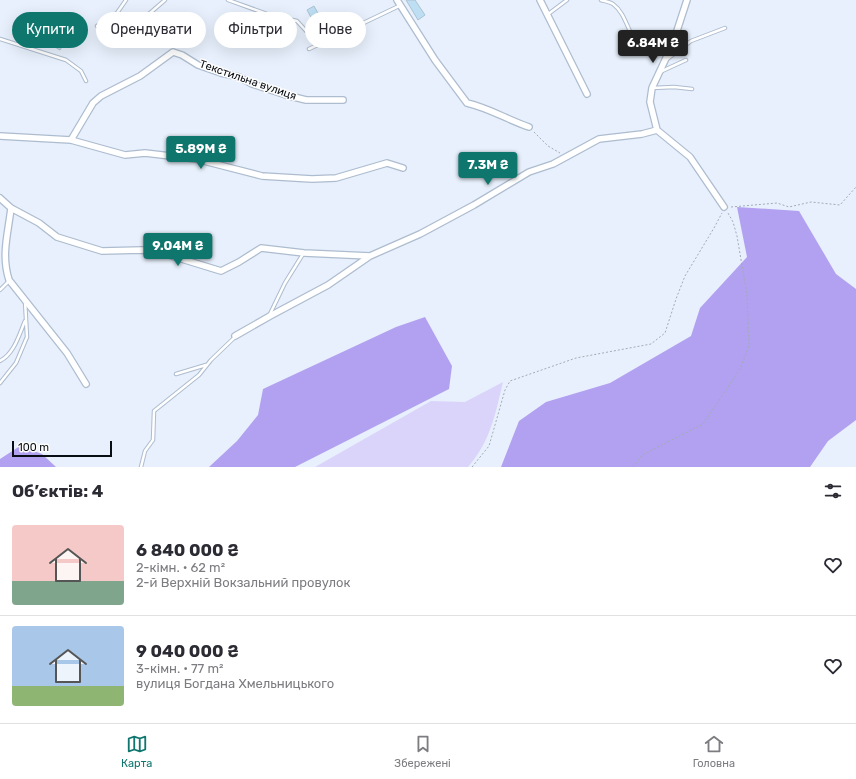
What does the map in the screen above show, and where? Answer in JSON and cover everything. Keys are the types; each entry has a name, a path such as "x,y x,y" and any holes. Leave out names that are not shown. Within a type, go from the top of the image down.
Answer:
{"street":[{"path":"540,0 587,94"},
{"path":"687,0 673,43 652,88 650,102 657,130 690,157 724,207"},
{"path":"398,3 435,60 467,103 479,106 529,127"},
{"name":"Текстильна вулиця","path":"71,140 94,103 101,96 140,76 173,52 221,73 239,77 252,84 286,95 306,100 343,100"},
{"path":"235,336 328,285 370,256 420,234 474,206 529,172 553,164 599,139 642,134 657,130"},
{"path":"0,136 71,140 125,155 145,153 196,159 262,176 312,179 336,178 387,163 403,168"},
{"path":"0,198 11,208 39,223 57,236 102,251 142,250 159,252 221,271 261,248 304,253 370,256"},
{"path":"11,208 4,247 5,268 10,280 67,353 86,384"}],"lane":[{"path":"117,12 126,0"},
{"path":"151,12 165,0"},
{"path":"228,0 270,15 297,21 305,30"},
{"path":"547,15 567,0"},
{"path":"601,0 613,4 625,20 637,45 643,49 652,43 673,43"},
{"path":"366,19 398,3"},
{"path":"664,62 691,41 725,28"},
{"path":"0,39 66,60 81,71 86,81"},
{"path":"659,72 686,60"},
{"path":"652,88 674,87 692,89"},
{"path":"270,316 285,283 304,253"},
{"path":"0,290 10,280"},
{"path":"0,383 16,363 27,338 25,298"},
{"path":"0,361 6,358 11,351 26,320"},
{"path":"141,467 145,451 153,440 154,411 199,375 206,365 235,336"},
{"path":"176,374 206,365"}],"path":[{"path":"529,127 548,146 568,156"},
{"path":"724,207 777,203 789,207 811,202 840,205 856,188"},
{"path":"472,467 489,446 505,390 510,381 576,358 651,344 665,333 685,276 714,228 724,207"},
{"path":"633,467 642,455 703,424 740,369 750,346 747,295 738,236 733,222 724,207"}],"shaded area":[{"path":"737,207 799,211 836,274 856,289 856,420 828,441 810,467 501,467 519,421 546,402 610,383 691,336 700,308 747,257"},
{"path":"425,317 452,366 449,389 295,467 209,467 237,441 258,415 263,389 396,327"},
{"path":"503,382 487,437 476,457 468,467 315,467 431,401 465,402"},
{"path":"20,446 42,454 56,467 0,467 0,459"}],"building":[{"path":"406,0 415,0 425,15 418,20"},
{"path":"314,6 317,12 308,12 307,10"}]}
